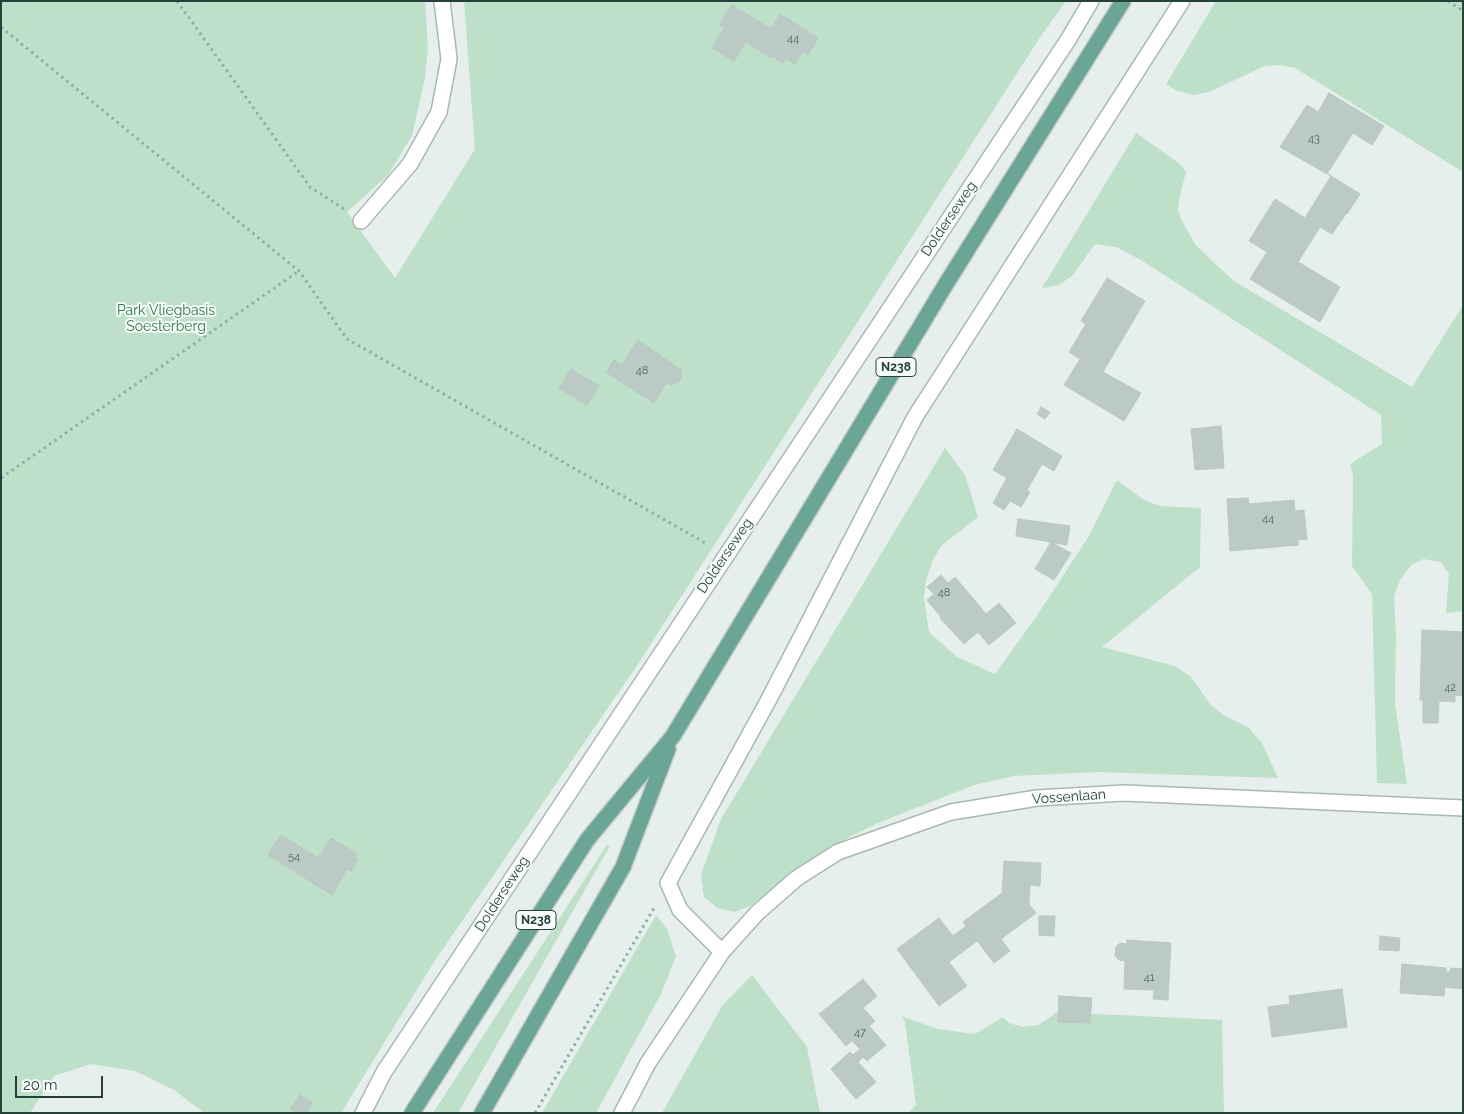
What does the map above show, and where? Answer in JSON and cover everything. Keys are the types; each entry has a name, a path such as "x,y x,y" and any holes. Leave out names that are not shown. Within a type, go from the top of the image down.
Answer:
{"main road":[{"name":"N238","path":"412,1113 588,840 673,736 946,284 1123,1"},
{"name":"N238","path":"482,1113 623,867 673,736"}],"street":[{"path":"360,221 410,164 439,112 449,59 442,1"},
{"name":"Dolderseweg","path":"363,1113 384,1072 1063,48 1091,1"},
{"path":"622,1113 648,1063 722,952 680,910 668,884 768,701 915,417 1182,1"},
{"name":"Vossenlaan","path":"722,952 757,913 797,878 838,852 951,812 1037,798 1124,793 1463,808"}],"path":[{"path":"177,1 310,187 360,221"},
{"path":"1448,1 1463,11"},
{"path":"1,28 299,271 347,339 726,555"},
{"path":"1,478 299,271"},
{"path":"535,1113 668,884"}],"green space":[{"name":"Park Vliegbasis Soesterberg","path":"1,1 425,1 428,47 425,78 412,136 388,175 347,212 395,278 475,149 464,1 1066,1 1039,39 638,664 432,965 341,1113 204,1113 174,1090 135,1071 91,1064 54,1076 30,1113 1,1113"},
{"path":"1216,1 1463,1 1463,172 1295,68 1280,65 1265,66 1209,92 1194,95 1177,91 1166,84"},
{"path":"1136,133 1179,163 1186,172 1178,210 1195,244 1211,260 1234,281 1412,387 1463,305 1463,611 1446,613 1449,574 1441,562 1423,559 1411,565 1400,580 1394,596 1396,633 1395,703 1407,784 1377,783 1372,594 1352,566 1353,476 1350,464 1382,444 1381,415 1141,260 1116,247 1095,244 1072,276 1059,285 1042,288"},
{"path":"945,448 965,475 978,517 941,546 933,560 927,576 924,597 929,632 957,657 995,674 1036,617 1089,536 1117,480 1144,500 1160,506 1201,508 1200,567 1102,647 1175,666 1191,677 1210,704 1222,714 1249,728 1262,743 1278,778 1098,772 1014,776 974,785 878,823 833,845 750,906 734,912 717,908 704,897 701,875 721,819"},
{"path":"607,845 610,846 458,1113 433,1113"},
{"path":"656,915 667,929 676,956 661,994 596,1113 542,1113"},
{"path":"752,975 807,1047 820,1113 662,1113 722,1006"},
{"path":"1056,1012 1222,1020 1224,1113 908,1113 916,1105 905,1022 901,1016 938,1029 975,1034 1003,1017 1009,1023 1023,1027 1038,1025"}],"building":[{"path":"732,5 771,29 780,14 818,38 808,55 803,51 795,64 786,58 783,63 772,56 771,58 746,42 734,61 712,48 724,28 719,25"},
{"path":"1329,93 1384,126 1372,145 1353,133 1327,174 1280,147 1307,105 1318,112"},
{"path":"1328,174 1360,194 1347,214 1318,197 1331,176"},
{"path":"1318,197 1346,214 1332,234 1320,227 1298,262 1340,287 1320,322 1250,279 1267,252 1249,241 1275,199 1305,218"},
{"path":"1107,278 1145,301 1103,372 1141,393 1124,421 1064,385 1080,359 1069,352 1086,324 1081,321"},
{"path":"638,340 681,370 681,380 671,385 666,383 654,403 606,372 614,360 622,365"},
{"path":"571,369 599,386 587,405 559,388"},
{"path":"1041,407 1050,412 1045,419 1037,414"},
{"path":"1221,426 1224,468 1195,470 1191,429"},
{"path":"1017,429 1062,456 1054,471 1042,464 1027,490 1030,492 1021,507 1010,501 1004,510 993,503 1007,478 993,470"},
{"path":"1248,498 1249,504 1294,500 1295,511 1304,510 1307,539 1298,540 1298,545 1230,551 1227,499"},
{"path":"1018,519 1070,526 1067,545 1016,536"},
{"path":"1051,542 1071,553 1054,580 1035,569"},
{"path":"941,575 948,583 955,577 986,614 999,603 1016,623 989,645 978,632 964,644 940,618 927,600 934,594 927,587"},
{"path":"1422,630 1463,632 1463,696 1455,695 1455,702 1439,701 1438,723 1423,723 1423,700 1420,700"},
{"path":"281,835 318,858 331,838 357,854 355,857 358,859 351,871 347,869 332,895 268,855"},
{"path":"1004,861 1041,863 1040,886 1030,885 1029,904 1036,913 1001,939 1010,951 994,963 963,922 1002,893"},
{"path":"1039,916 1055,916 1054,936 1039,935"},
{"path":"939,918 953,936 966,926 977,941 949,962 967,986 939,1006 897,949"},
{"path":"1380,936 1400,938 1399,951 1379,950"},
{"path":"1127,940 1171,943 1168,1000 1153,999 1154,990 1124,989 1125,961 1119,960 1115,956 1116,947 1120,943 1127,944"},
{"path":"1402,964 1446,968 1446,972 1450,972 1451,968 1463,969 1463,989 1445,987 1444,996 1400,993"},
{"path":"863,979 877,996 863,1008 875,1021 869,1026 886,1045 867,1061 863,1057 858,1062 876,1082 856,1099 831,1069 850,1052 853,1055 860,1049 852,1041 846,1046 819,1014"},
{"path":"1342,989 1347,1027 1272,1037 1268,1007 1290,1004 1289,996"},
{"path":"1059,996 1092,998 1090,1023 1058,1022"},
{"path":"300,1095 313,1103 307,1113 296,1113 290,1109"}]}
